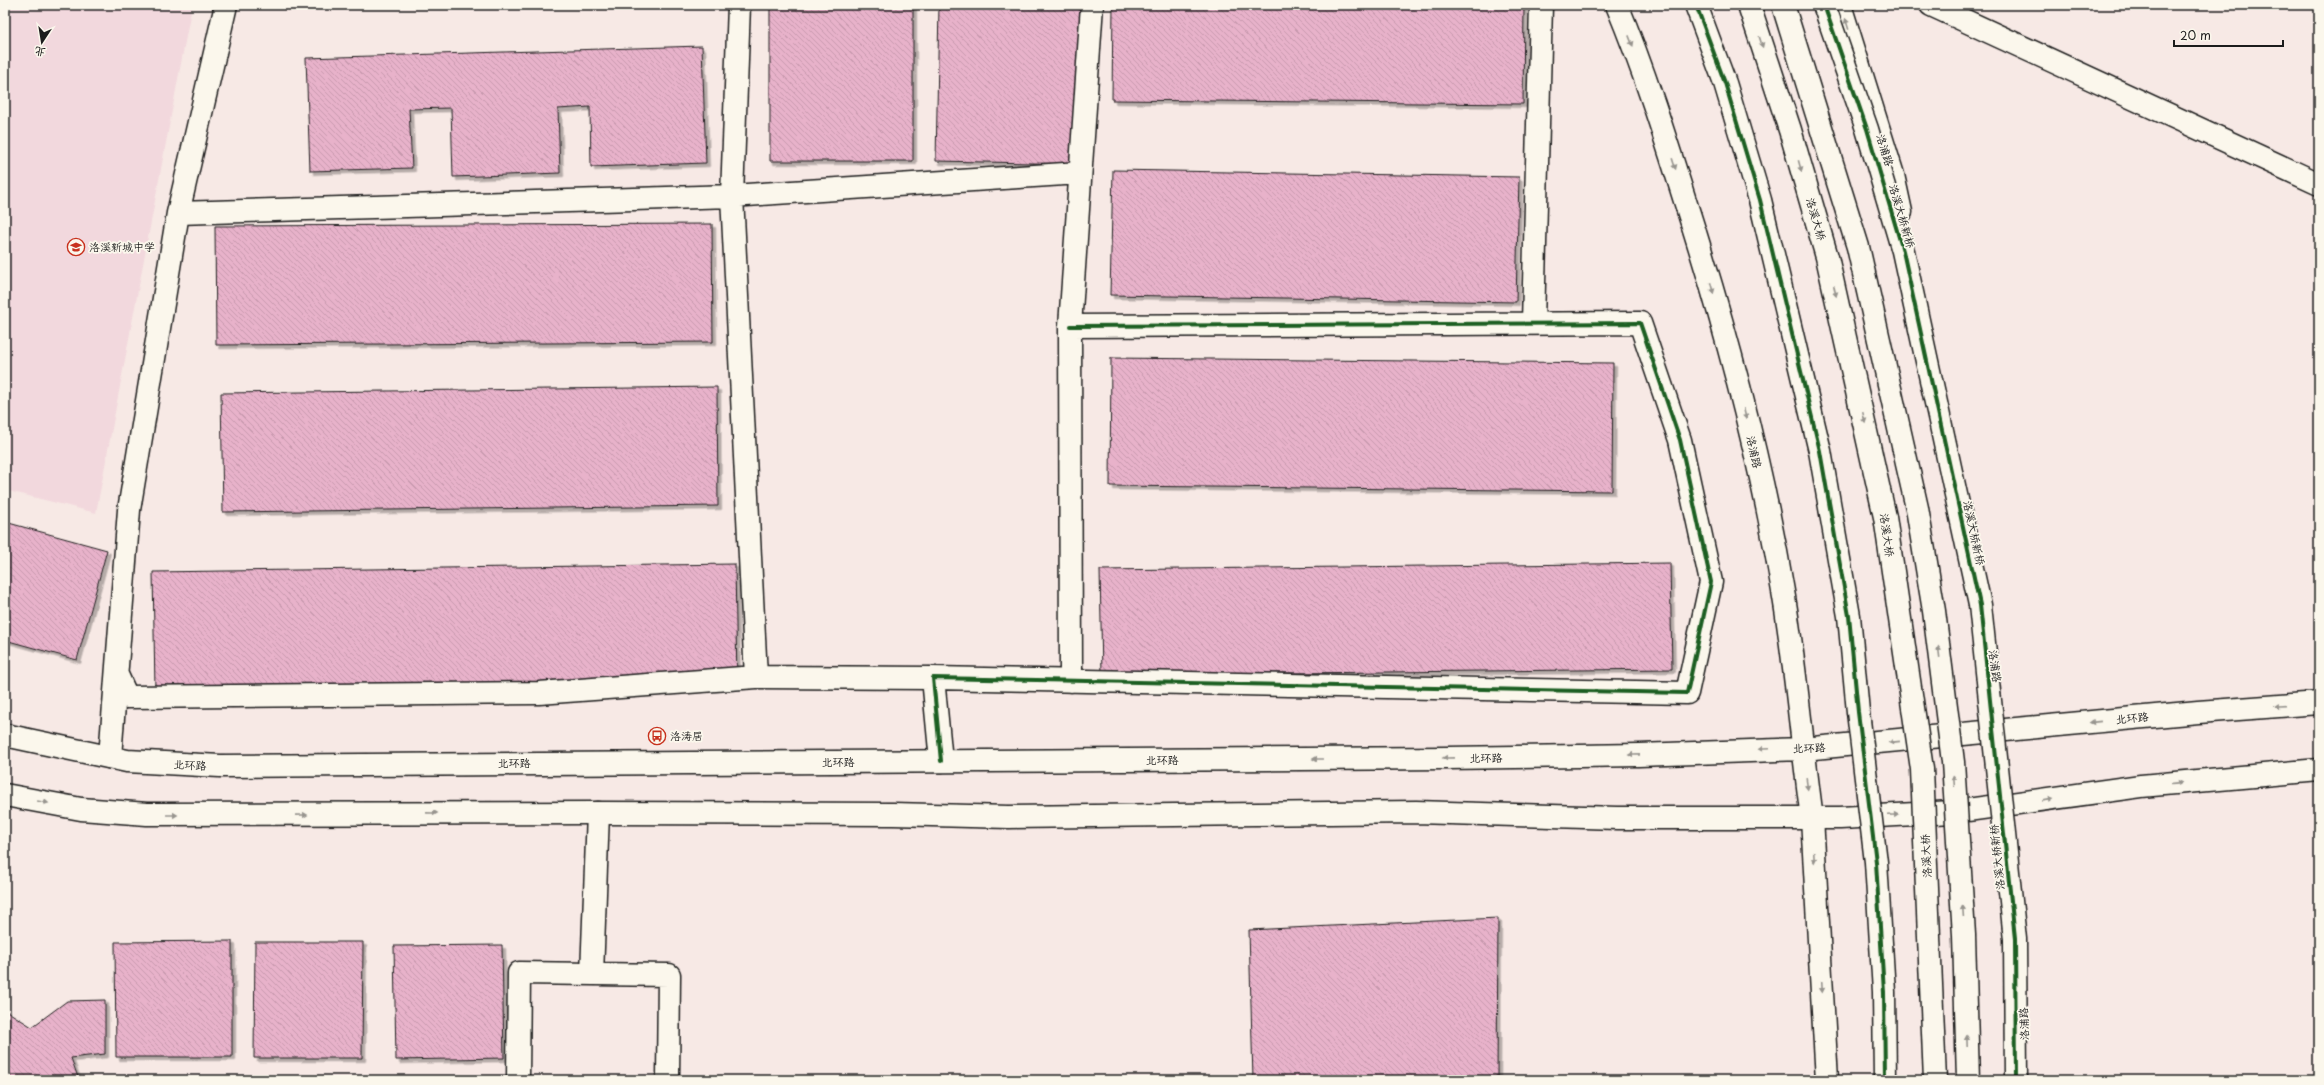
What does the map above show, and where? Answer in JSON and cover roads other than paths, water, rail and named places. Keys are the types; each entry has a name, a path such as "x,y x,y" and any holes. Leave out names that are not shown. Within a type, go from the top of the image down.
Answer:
{"main road":[{"path":"110,757 129,510 178,213 226,5"},
{"path":"739,5 732,196 756,677"},
{"path":"1071,681 1070,326 1092,5"},
{"path":"1533,323 1541,5"},
{"name":"洛浦路","path":"1617,5 1632,40 1664,133 1705,262 1736,376 1764,494 1784,596 1796,685 1802,749 1812,818 1827,1080"},
{"path":"1696,5 1725,83 1760,200 1822,459 1849,616 1858,712 1876,862 1884,992 1884,1080"},
{"name":"洛溪大桥","path":"1749,5 1790,130 1827,257 1886,517 1922,770 1935,1080"},
{"path":"1783,5 1858,247 1918,515 1934,611 1953,762 1964,935 1968,1080"},
{"name":"洛溪大桥新桥","path":"1824,5 1867,129 1903,251 1980,605 2015,939 2016,1080"},
{"name":"洛浦路","path":"1840,5 1893,175 1986,600 2002,731 2017,876 2026,1080"},
{"path":"1931,5 2319,184"},
{"path":"178,213 732,196 1080,173"},
{"path":"117,675 127,697 539,693 756,677 933,678 1687,693 1711,582 1680,440 1640,323 1070,326"},
{"path":"933,678 941,761"},
{"name":"北环路","path":"5,735 127,761 220,766 1464,758 1639,755 1802,749 2198,712 2319,704"},
{"path":"5,795 80,809 147,814 893,814 1009,818 1416,812 1617,818 1812,818 1953,812 2142,786 2319,770"},
{"path":"592,974 598,813"},
{"path":"518,1080 519,973 669,975 668,1080"}],"place":[{"name":"洛溪新城中学","path":"76,247"},
{"name":"洛涛居","path":"657,736"}]}
